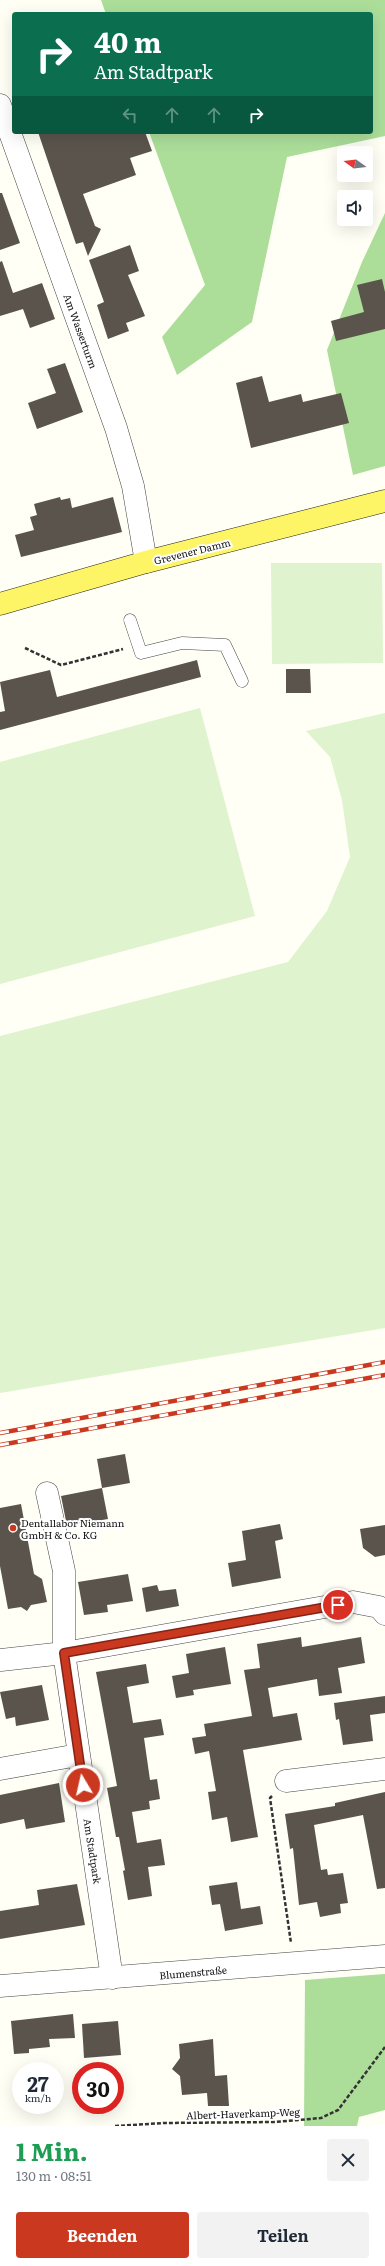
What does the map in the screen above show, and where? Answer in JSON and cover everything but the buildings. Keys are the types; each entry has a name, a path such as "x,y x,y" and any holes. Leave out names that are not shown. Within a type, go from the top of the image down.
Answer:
{"main road":[{"name":"Grevener Damm","path":"0,604 146,562 385,501"}],"street":[{"name":"Am Wasserturm","path":"0,105 116,428 133,486 146,562"},
{"name":"Am Stadtpark","path":"47,1493 64,1570 64,1653 112,1978"},
{"path":"1,1660 64,1653 353,1602 383,1608"},
{"path":"0,1769 78,1755"},
{"path":"286,1781 385,1769"},
{"name":"Blumenstraße","path":"0,1986 385,1956"}],"lane":[{"path":"130,620 141,654 182,643 225,645 242,681"}],"path":[{"path":"25,648 61,665 138,645"},
{"path":"286,1781 270,1798 294,1963"},
{"name":"Albert-Haverkamp-Weg","path":"115,2126 164,2123 275,2122 321,2118 338,2110 385,2047"}],"green space":[{"path":"101,0 385,0 385,136 287,157 252,322 177,375 162,337 205,285 150,134 373,134 373,12 105,12"},
{"path":"385,213 385,466 353,475 327,350 362,262"},
{"path":"271,563 382,563 383,663 272,664"},
{"path":"200,708 255,916 0,984 0,762"},
{"path":"385,713 385,1328 0,1393 0,1036 288,962 327,911 350,857 342,800 330,757 306,731"},
{"path":"385,1974 385,2110 359,2117 357,2126 304,2126 305,1980"}],"railway":[{"path":"0,1433 385,1362"},
{"path":"0,1445 385,1375"}],"place":[{"name":"Dentallabor Niemann GmbH & Co. KG","path":"13,1528"}],"route":[{"path":"83,1785 64,1653 338,1605"}]}
